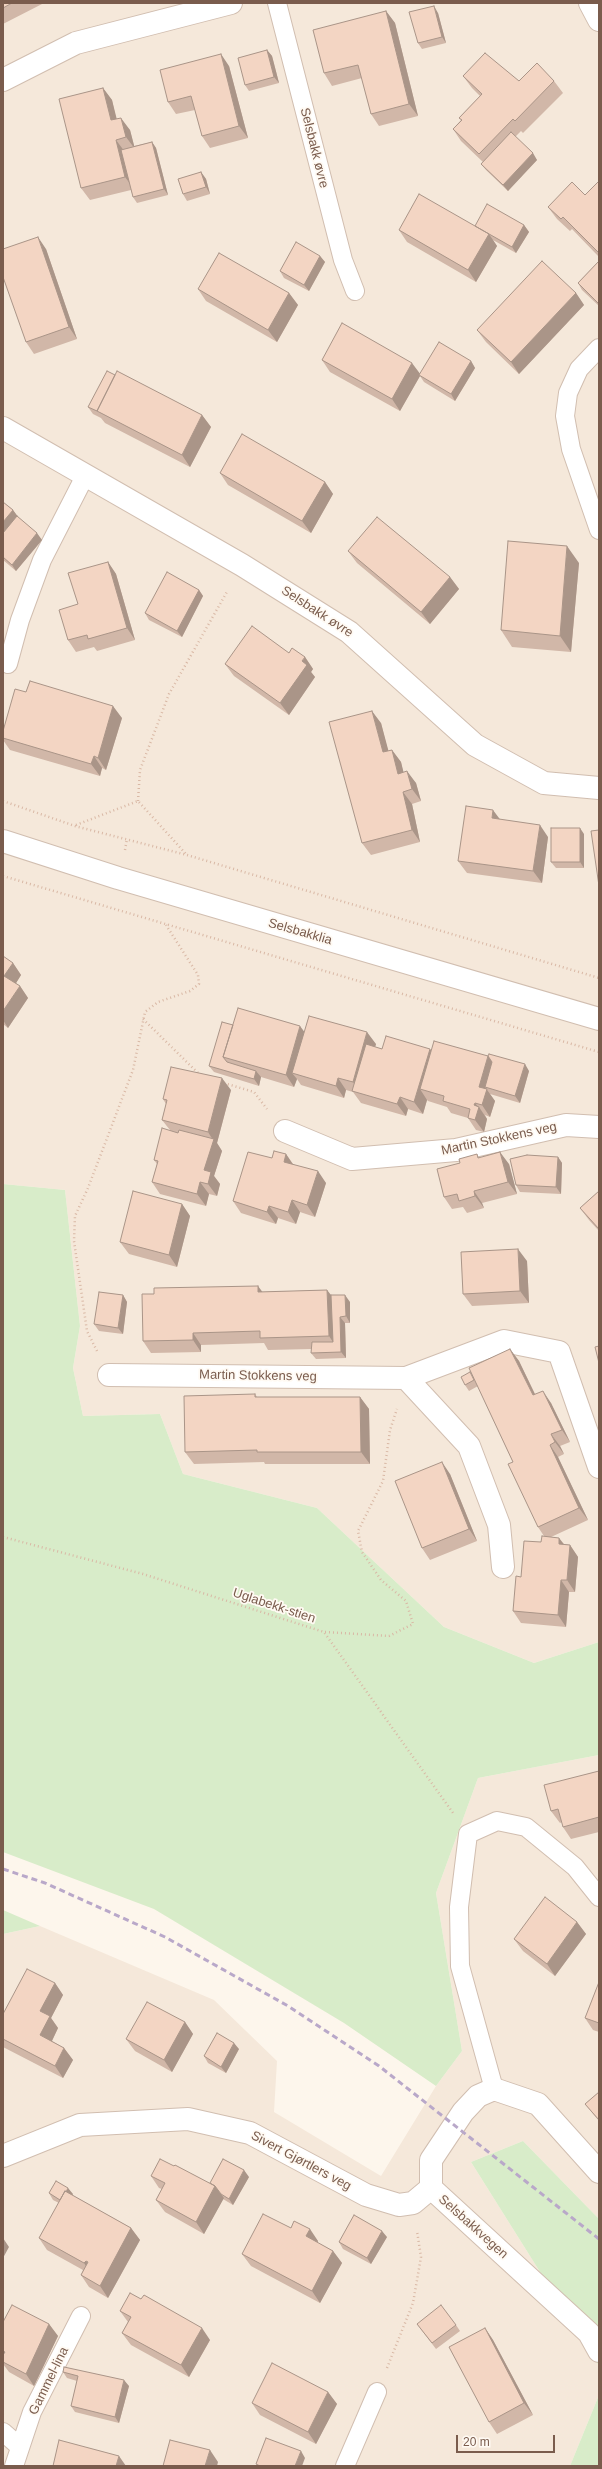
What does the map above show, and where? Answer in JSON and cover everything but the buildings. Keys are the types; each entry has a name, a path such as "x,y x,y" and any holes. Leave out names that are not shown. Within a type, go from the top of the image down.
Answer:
{"street":[{"path":"3,80 76,43 231,3"},
{"path":"590,3 599,20"},
{"name":"Selsbakk øvre","path":"3,428 242,565 349,632 475,745 544,783 599,788"},
{"name":"Selsbakklia","path":"3,841 118,878 599,1019"},
{"name":"Martin Stokkens veg","path":"285,1131 352,1159 456,1150 566,1125 599,1126"},
{"name":"Martin Stokkens veg","path":"109,1375 406,1378 504,1341 559,1352 599,1468"},
{"path":"406,1378 469,1446 500,1525 503,1567"},
{"path":"494,2089 538,2104 599,2172"},
{"name":"Selsbakkvegen","path":"494,2089 478,2096 447,2134 431,2160 431,2188 589,2333 599,2351"},
{"name":"Sivert Gjørtlers veg","path":"3,2156 80,2124 188,2119 250,2133 366,2195 399,2206 412,2203"},
{"path":"412,2203 431,2188"}],"lane":[{"name":"Selsbakk øvre","path":"277,3 343,260 355,291"},
{"path":"599,348 579,369 568,393 565,416 570,449 599,530"},
{"path":"8,664 20,620 42,560 85,476"},
{"path":"494,2089 460,1966 459,1907 468,1834 498,1821 526,1827 575,1867 599,1897"},
{"name":"Gammel-lina","path":"14,2466 32,2412 82,2316"},
{"path":"345,2466 377,2392"},
{"path":"3,2432 20,2446"}],"path":[{"path":"187,855 138,801 140,770 169,694 242,565"},
{"path":"3,801 75,826 187,855 599,978"},
{"path":"75,826 138,801"},
{"path":"3,876 599,1052"},
{"path":"109,1375 87,1331 74,1241 75,1216 94,1173 133,1070 142,1018 145,1012 158,1002 190,991 199,984 198,974 165,925"},
{"path":"142,1018 202,1078"},
{"path":"217,1082 254,1092 285,1131"},
{"path":"324,1632 389,1636 413,1624 406,1601 381,1580 362,1552 358,1531 382,1481 390,1430 406,1378"},
{"name":"Uglabekk-stien","path":"3,1537 142,1574 324,1632 468,1834"},
{"path":"377,2392 413,2303 421,2257 412,2203"}],"shaded area":[{"path":"3,3 599,3 599,1642 534,1663 444,1627 317,1508 183,1474 160,1414 83,1416 73,1368 80,1326 65,1190 3,1184"},
{"path":"599,1755 599,2219 523,2141 471,2162 599,2366 599,2395 570,2466 3,2466 3,1934 40,1926 214,2000 277,2061 274,2112 381,2176 436,2086 462,2051 436,1893 478,1778"}],"green space":[{"path":"3,1184 65,1190 80,1326 73,1368 83,1416 160,1414 183,1474 317,1508 444,1627 534,1663 599,1642 599,1755 478,1778 436,1893 462,2051 436,2086 344,2023 154,1909 3,1852"},
{"path":"3,1910 40,1926 3,1934"},
{"path":"523,2141 599,2219 599,2366 471,2162"},
{"path":"599,2395 599,2466 570,2466"}],"railway":[{"path":"3,1869 45,1883 165,1937 288,2006 379,2066 599,2239"}]}
